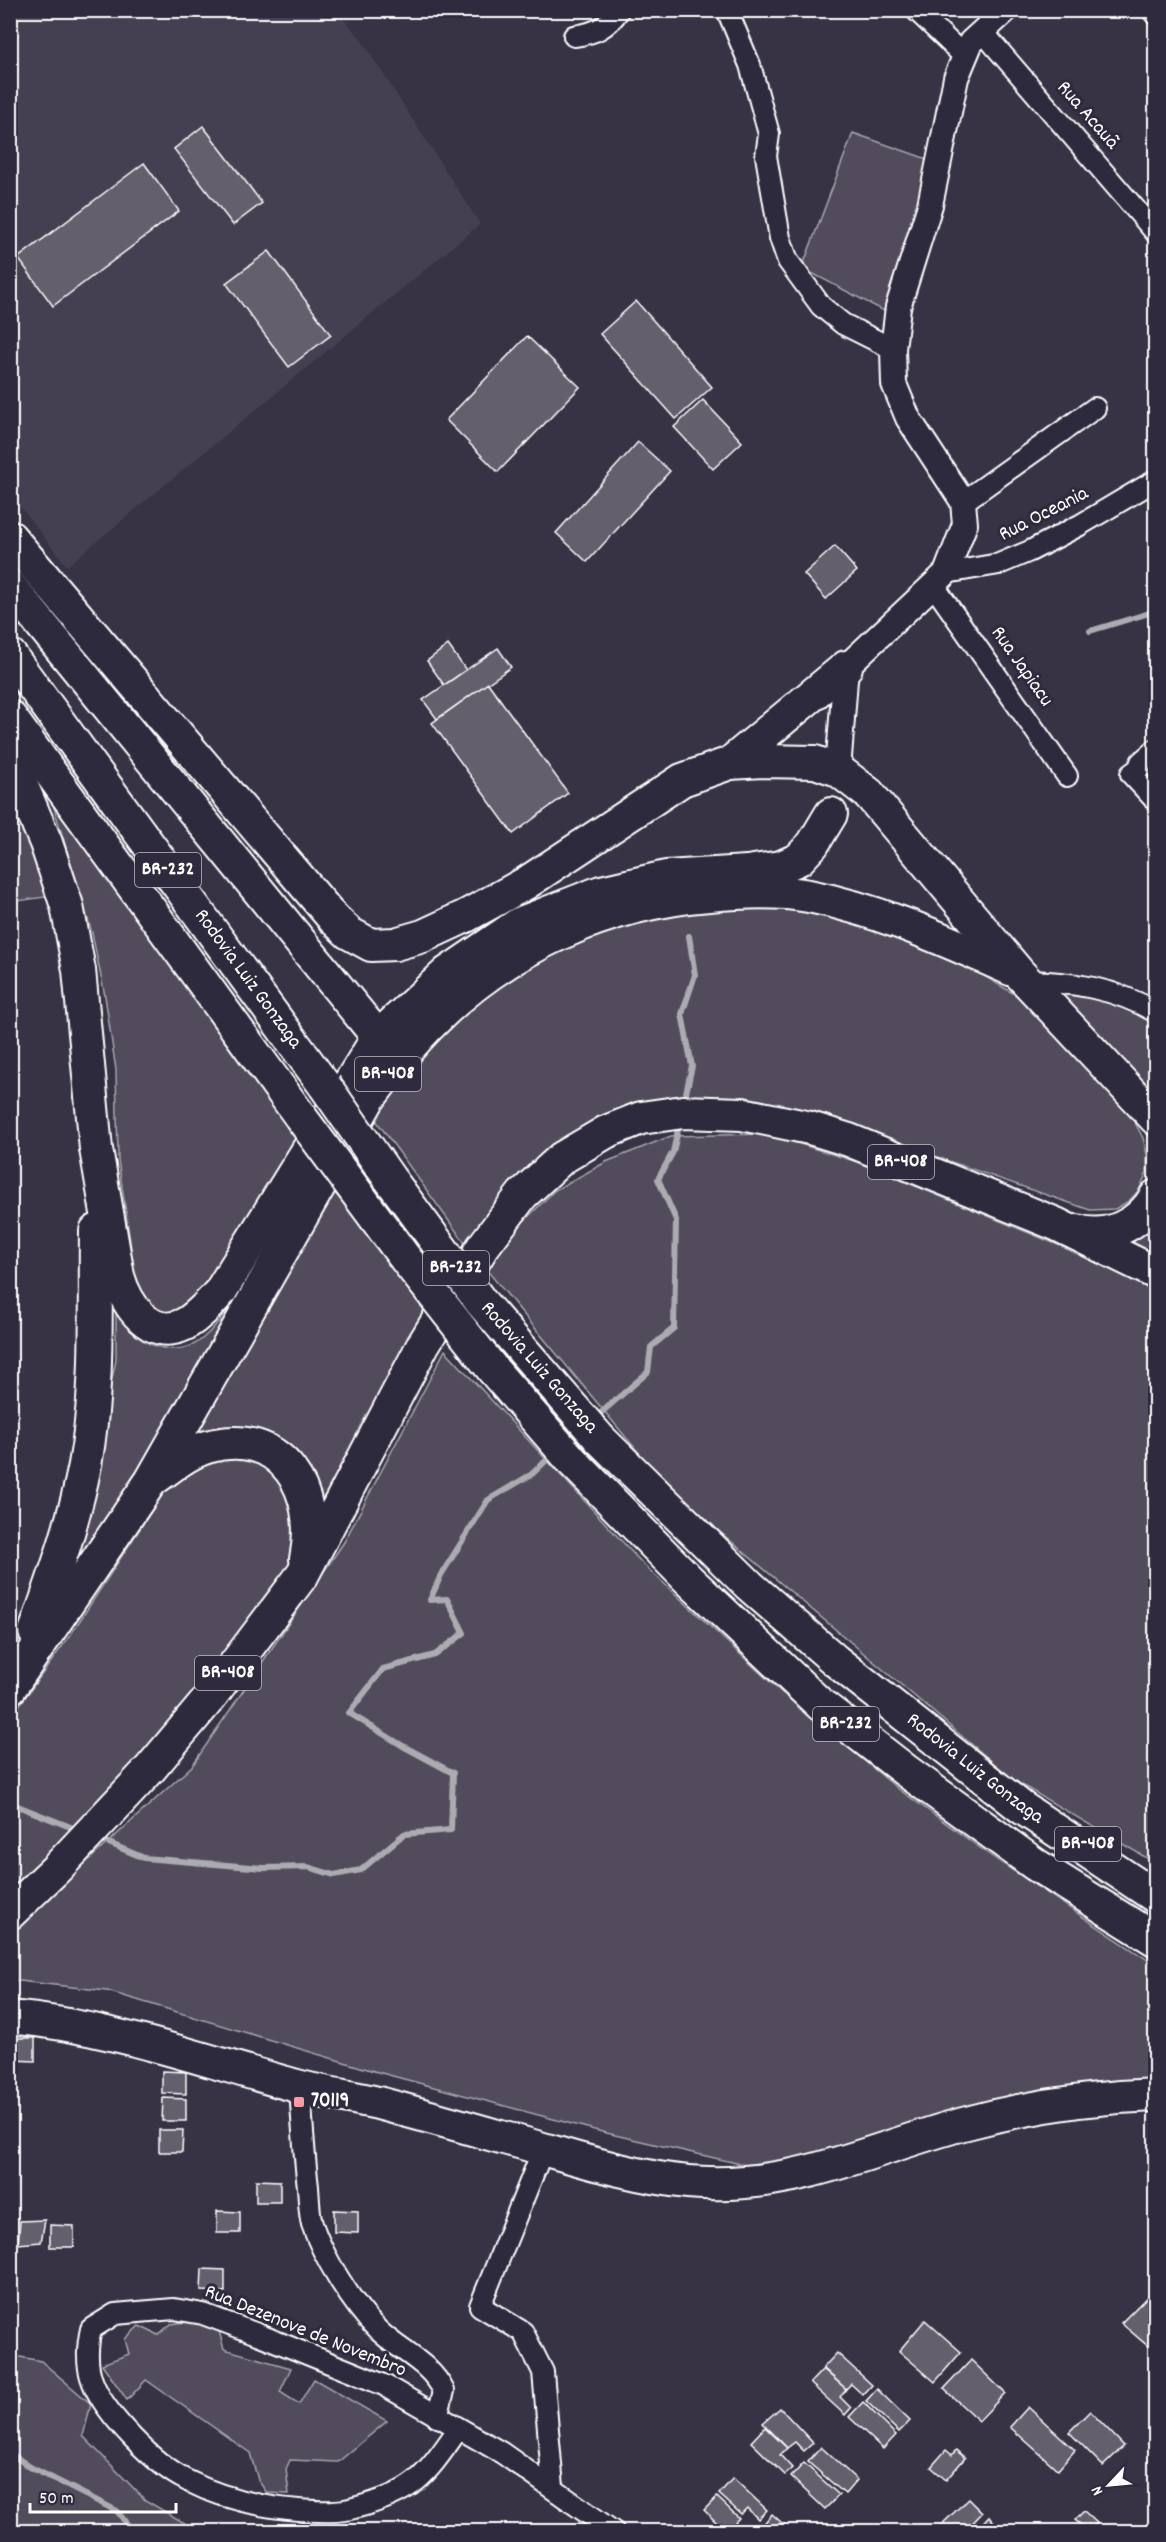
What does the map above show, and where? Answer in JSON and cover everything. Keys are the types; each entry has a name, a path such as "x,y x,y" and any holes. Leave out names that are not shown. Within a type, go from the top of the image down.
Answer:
{"highway":[{"path":"10,537 333,918 349,933 371,945 405,942 466,916 526,883 682,780 730,763 815,762 838,770 869,794 1023,977"},
{"path":"10,586 378,1036"},
{"name":"Rodovia Luiz Gonzaga","path":"10,654 481,1302 600,1439 768,1601 854,1675 1021,1807 1155,1897"},
{"path":"730,763 846,667"},
{"name":"Rodovia Luiz Gonzaga","path":"10,717 405,1258 479,1352 573,1462 688,1580 820,1704 905,1770 1036,1865 1155,1941"},
{"path":"10,758 46,843 67,906 79,969 96,1149 123,1295 135,1313 150,1324 166,1329 183,1325 202,1311 220,1292 378,1036 447,973 519,924 601,892 666,877 747,872 781,867 799,859 813,844 831,814"},
{"path":"784,895 802,884 812,872 831,814 838,770"},
{"name":"BR-408","path":"16,1681 151,1481 368,1100 393,1067 436,1019 495,970 561,931 592,920 674,898 740,892 807,896 877,914 937,937 1023,977 1155,1119"},
{"path":"1134,1096 1155,1131"},
{"name":"BR-408","path":"10,1913 57,1868 150,1769 208,1700 303,1574 423,1345 482,1248 522,1195 562,1158 606,1132 640,1118 683,1112 742,1114 810,1128 849,1140 1056,1224 1155,1273"},
{"path":"16,1681 62,1556 85,1464 94,1378 96,1149"},
{"path":"1056,1224 1089,1234 1111,1232 1132,1223 1148,1208 1155,1196"},
{"path":"151,1481 181,1459 204,1448 222,1444 243,1444 265,1450 280,1458 297,1477 311,1526 303,1574"},
{"name":"BR-408","path":"1021,1807 1155,1882"},
{"path":"10,2017 64,2023 142,2041 300,2086 376,2103 634,2173 688,2182 750,2182 814,2172 962,2124 1035,2107 1113,2096 1155,2095"}],"street":[{"path":"574,36 594,33 610,24 619,10"},
{"path":"727,10 750,66 769,134 766,156 780,238 789,261 821,306 843,324 893,349"},
{"path":"916,10 964,56"},
{"path":"838,770 846,667 940,580 965,524 963,502 908,418 894,384 893,349 898,308 930,205 956,78 971,42 1006,10"},
{"path":"1152,10 1155,15"},
{"name":"Rua Acauã","path":"982,31 1155,233"},
{"path":"963,502 1095,408"},
{"name":"Rua Oceania","path":"940,580 999,564 1030,551 1080,525 1155,480"},
{"name":"Rua Japiacu","path":"940,580 1067,776"},
{"path":"1155,749 1131,774 1155,801"},
{"path":"1023,977 1086,985 1121,996 1155,1012"},
{"path":"300,2086 303,2145 312,2223 332,2265 378,2330 415,2356 434,2373 440,2382 444,2391 436,2417"},
{"path":"538,2162 480,2306 523,2332 543,2372 553,2487"},
{"name":"Rua Dezenove de Novembro","path":"459,2428 428,2469 415,2482 387,2496 353,2509 328,2511 258,2505 213,2492 183,2479 153,2457 118,2421 103,2402 92,2382 88,2366 91,2329 115,2314 174,2309 203,2314 384,2385 436,2417 459,2428 502,2453 614,2532"}],"shaded area":[{"path":"11,11 336,11 360,38 480,224 67,566 11,495"},
{"path":"853,133 930,160 919,217 884,311 802,268"},
{"path":"47,785 307,1127 190,1311 167,1316 152,1311 136,1282 118,1159 116,1070 105,996 92,933"},
{"path":"21,808 52,896 11,902 11,820"},
{"path":"778,904 850,921 949,955 1031,1004 1123,1100 1143,1138 1147,1154 1147,1172 1139,1190 1129,1201 1115,1209 1090,1210 865,1132 634,1113 467,1246 370,1112 440,1025 511,966 588,928 681,910"},
{"path":"1047,984 1083,988 1155,1020 1155,1099"},
{"path":"768,1134 857,1162 1080,1254 1155,1288 1155,1863 1015,1781 669,1489 485,1268 517,1228 555,1190 606,1162 671,1136"},
{"path":"318,1167 79,1576 61,1582 89,1488 116,1360 116,1301 131,1329 149,1344 171,1349 193,1345 207,1335 241,1292"},
{"path":"330,1188 391,1255 430,1320 321,1527 288,1449 185,1446"},
{"path":"1155,1224 1155,1255 1131,1244"},
{"path":"445,1350 642,1563 781,1692 897,1788 994,1858 1155,1965 1155,2081 1034,2091 878,2145 745,2165 602,2132 374,2071 107,1991 11,1980 11,1931 192,1766 344,1542"},
{"path":"203,1458 255,1459 271,1470 300,1508 298,1552 223,1665 11,1900 11,1717 71,1634 179,1469"},
{"path":"206,2319 217,2324 224,2349 291,2368 280,2392 299,2404 314,2379 387,2421 338,2462 290,2460 286,2469 289,2494 267,2493 258,2480 250,2453 146,2380 127,2400 102,2364 129,2354 125,2339 139,2326 158,2335 171,2324"},
{"path":"10,2355 41,2361 91,2404 83,2436 145,2500 198,2531 13,2532 11,2529"}],"building":[{"path":"203,126 262,203 233,225 174,149"},
{"path":"144,163 179,211 53,306 18,258"},
{"path":"269,251 331,335 289,367 226,283"},
{"path":"636,301 712,387 676,419 600,334"},
{"path":"527,336 580,387 498,472 446,420"},
{"path":"703,400 742,442 713,469 674,427"},
{"path":"638,442 670,471 587,562 556,533"},
{"path":"835,546 857,571 826,599 804,574"},
{"path":"448,645 466,670 444,685 427,661"},
{"path":"498,648 511,667 437,719 423,700"},
{"path":"488,683 568,793 513,834 432,723"},
{"path":"12,2038 35,2038 35,2061 11,2060"},
{"path":"162,2071 186,2072 186,2094 162,2093"},
{"path":"163,2098 186,2099 186,2121 162,2121"},
{"path":"159,2130 183,2130 182,2152 159,2152"},
{"path":"256,2180 280,2181 280,2202 256,2202"},
{"path":"334,2210 358,2211 358,2233 334,2232"},
{"path":"217,2211 240,2212 240,2233 217,2233"},
{"path":"45,2220 41,2242 18,2244 20,2221"},
{"path":"50,2225 74,2226 74,2247 50,2247"},
{"path":"202,2269 225,2270 225,2292 201,2291"},
{"path":"1151,2293 1156,2297 1156,2353 1121,2323"},
{"path":"925,2320 961,2352 935,2382 899,2351"},
{"path":"837,2353 872,2385 863,2395 851,2384 846,2389 823,2368"},
{"path":"971,2360 1005,2393 979,2421 944,2389"},
{"path":"823,2369 846,2389 840,2397 851,2408 845,2415 810,2383"},
{"path":"877,2389 910,2421 899,2432 866,2401"},
{"path":"863,2402 896,2435 883,2449 849,2417"},
{"path":"1028,2407 1075,2450 1058,2470 1010,2427"},
{"path":"780,2408 813,2443 804,2451 795,2442 787,2448 763,2423"},
{"path":"1090,2411 1124,2446 1103,2466 1069,2432"},
{"path":"765,2427 787,2448 780,2455 792,2468 785,2475 751,2442"},
{"path":"821,2447 857,2480 845,2494 808,2462"},
{"path":"946,2450 952,2455 956,2450 965,2458 946,2480 931,2467"},
{"path":"804,2463 839,2495 825,2509 791,2477"},
{"path":"733,2478 767,2510 758,2519 747,2508 741,2514 719,2494"},
{"path":"717,2497 739,2518 735,2522 744,2532 726,2532 704,2510"},
{"path":"968,2499 982,2513 964,2532 944,2532 939,2527"},
{"path":"1084,2511 1097,2523 1090,2532 1075,2520"},
{"path":"772,2514 792,2532 765,2532 761,2527"},
{"path":"989,2516 1002,2532 974,2532"}],"waterway":[{"path":"1090,631 1156,611"},
{"path":"684,1102 692,1066 682,1014 695,975 689,936"},
{"path":"595,1418 648,1372 651,1347 674,1328 676,1220 658,1179 673,1152 680,1121"},
{"path":"97,1838 144,1858 263,1868 308,1867 334,1875 361,1870 404,1834 451,1830 453,1773 349,1713 383,1669 435,1655 464,1633 447,1599 430,1600 441,1575 488,1500 532,1474 553,1454"},
{"path":"10,1803 73,1828"},
{"path":"10,2453 30,2467 117,2511 133,2532"}],"place":[{"name":"70119","path":"299,2102"}]}
